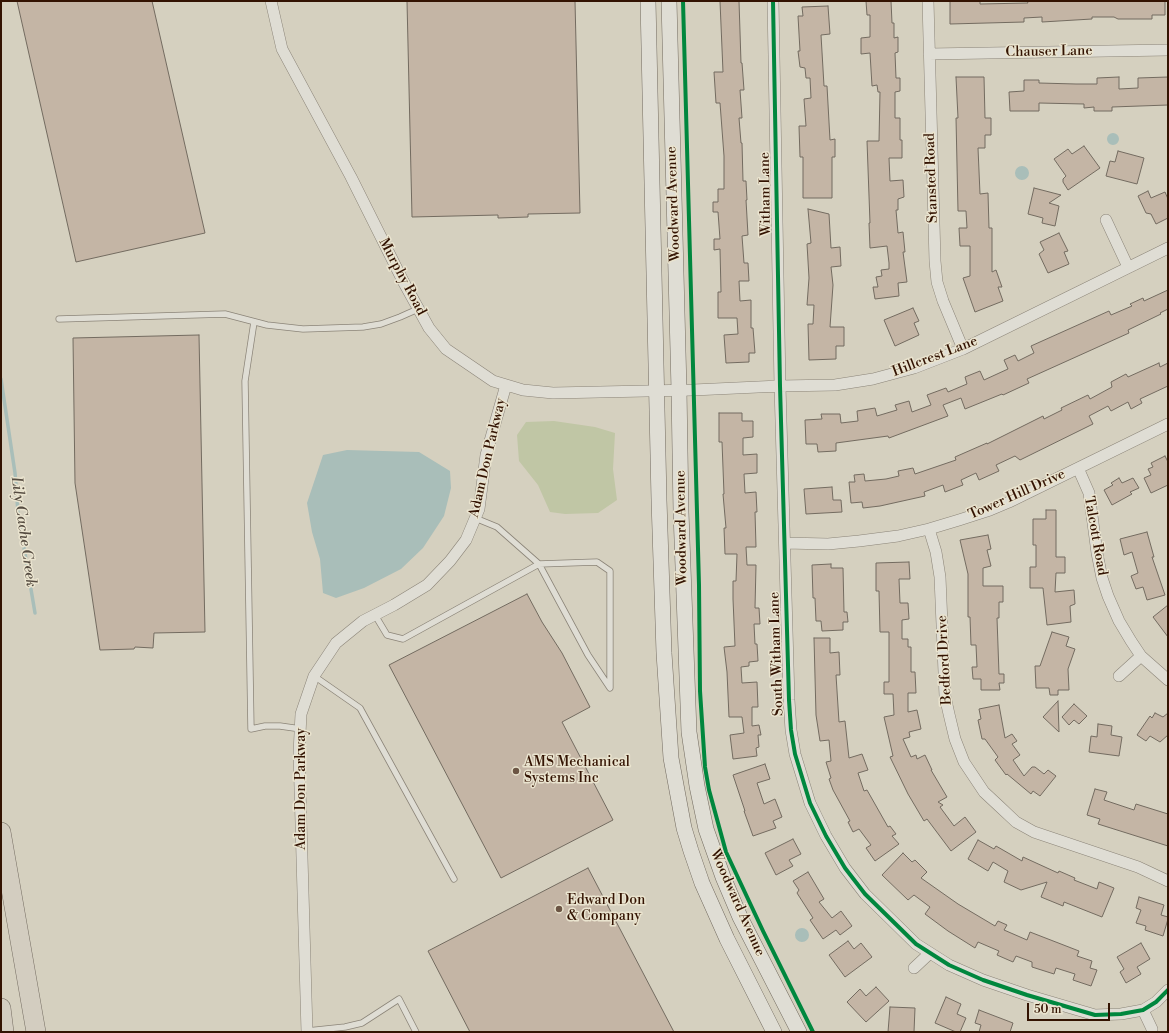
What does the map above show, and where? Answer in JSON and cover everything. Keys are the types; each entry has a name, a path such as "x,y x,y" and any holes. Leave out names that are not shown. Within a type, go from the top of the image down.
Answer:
{"highway":[{"path":"1,832 36,1032"},
{"path":"1,1008 4,1032"}],"street":[{"name":"Murphy Road","path":"271,1 282,49 351,177 418,309 429,328 446,350 493,381 523,390 553,393 657,391"},
{"name":"Woodward Avenue","path":"648,1 659,508 664,653 671,758 686,833 702,883 727,939 774,1032"},
{"name":"Woodward Avenue","path":"669,1 681,512 686,690 689,732 697,786 706,828 723,877 740,917 799,1032"},
{"name":"Witham Lane","path":"773,1 780,386"},
{"name":"Stansted Road","path":"928,1 935,261 937,282 947,312 963,349"},
{"name":"Chauser Lane","path":"929,54 1168,50"},
{"path":"1106,220 1128,267"},
{"name":"Hillcrest Lane","path":"657,391 835,385 873,379 914,368 963,349 1168,248"},
{"name":"Adam Don Parkway","path":"307,1031 299,753 301,714 314,676 336,643 363,622 426,585 450,562 466,540 479,509 486,455 506,385"},
{"name":"South Witham Lane","path":"780,386 791,730 795,754 810,803 826,836 845,868 865,894 916,944 949,964 983,980 1083,1012 1103,1016 1143,1010 1156,1002 1168,990"},
{"name":"Tower Hill Drive","path":"785,543 828,544 852,542 898,536 930,529 990,510 1168,424"},
{"name":"Talcott Road","path":"1078,468 1089,493 1092,510 1093,532 1102,578 1120,621 1130,641 1141,656 1168,680"},
{"name":"Bedford Drive","path":"930,529 942,588 945,696 955,739 964,762 984,792 1016,822 1034,832 1138,867 1168,881"},
{"path":"1119,676 1141,656"},
{"path":"914,968 930,953"},
{"path":"1143,1010 1152,1029"}],"lane":[{"path":"59,319 226,314 254,322 303,329 363,327 381,324 418,309"},
{"path":"254,322 245,381 251,729 265,726 280,726 301,729"},
{"path":"375,615 387,635 403,639 539,564 597,562 610,571 610,688 588,655 539,564 497,527 475,518"},
{"path":"314,676 360,708 454,879"},
{"path":"307,1031 345,1028 362,1022 399,999 416,1032"}],"green space":[{"path":"554,421 595,427 615,433 613,469 617,500 598,513 565,514 550,512 538,485 519,461 517,435 526,422"}],"water":[{"path":"1111,133 1115,133 1119,139 1115,145 1111,145 1107,141 1107,137"},
{"path":"1022,166 1027,168 1029,173 1027,178 1022,180 1017,178 1015,173 1017,168"},
{"path":"347,450 419,452 450,471 451,488 444,516 423,548 401,569 364,588 336,598 323,593 320,559 312,532 307,503 323,455"},
{"path":"802,928 807,930 809,935 807,940 802,942 797,940 795,935 797,930"}],"building":[{"path":"17,1 152,1 205,233 76,262"},
{"path":"407,1 575,1 580,213 528,214 528,217 498,218 498,215 412,217"},
{"path":"720,1 739,1 741,63 744,90 740,90 742,118 739,118 742,143 743,181 746,181 748,235 742,236 744,263 748,263 749,281 739,281 740,301 751,300 751,328 753,328 755,353 749,353 749,362 726,363 724,335 738,334 737,318 718,318 718,292 721,292 720,249 714,250 714,239 720,239 718,212 713,212 713,202 718,202 718,189 724,189 724,156 720,103 716,103 714,72 723,72"},
{"path":"866,1 891,1 892,23 894,23 894,38 898,37 898,52 895,53 896,78 900,78 900,91 895,92 895,118 900,118 902,158 889,158 890,181 903,180 904,197 898,199 898,210 896,210 898,233 903,232 905,252 903,252 907,282 898,283 899,296 875,299 873,287 878,287 876,277 882,276 881,270 889,269 889,263 887,246 870,248 867,141 879,141 880,92 878,92 877,85 872,86 870,53 861,54 861,38 870,37 870,15 867,15"},
{"path":"950,1 980,1 980,4 1028,3 1027,1 1165,1 1165,15 1152,15 1152,19 1092,17 1092,19 1042,22 1042,17 1024,18 1024,22 950,24"},
{"path":"828,6 830,34 821,35 824,86 827,86 830,140 835,139 835,157 832,157 832,198 803,198 803,157 800,157 799,126 806,126 804,99 811,98 810,78 806,78 805,68 800,67 798,51 800,51 798,16 803,16 802,7"},
{"path":"956,77 984,77 985,118 991,118 991,135 985,135 985,148 978,148 980,194 988,193 989,228 992,228 992,272 996,270 1002,287 998,287 1003,301 975,312 963,278 970,276 970,246 960,246 959,228 967,228 966,211 958,211 956,118 958,118"},
{"path":"1119,77 1119,89 1138,88 1138,78 1168,77 1168,105 1112,107 1112,111 1094,111 1094,107 1084,108 1084,104 1039,103 1039,111 1010,111 1009,92 1024,91 1024,80 1039,80 1039,83 1097,84 1097,78"},
{"path":"1084,146 1100,168 1068,190 1063,182 1063,179 1066,176 1054,159 1068,149 1072,154"},
{"path":"1118,151 1144,158 1137,184 1106,176 1110,161 1115,162"},
{"path":"1034,188 1061,195 1049,203 1059,206 1055,226 1042,223 1043,218 1028,214"},
{"path":"1148,191 1151,198 1165,192 1168,199 1168,218 1156,224 1151,214 1146,213 1138,196"},
{"path":"808,209 829,214 831,248 840,247 841,266 831,267 833,285 830,327 844,327 844,346 836,346 836,359 809,360 808,324 813,324 814,305 807,305 809,278 807,244 811,243"},
{"path":"1059,233 1068,251 1064,252 1069,264 1048,273 1039,254 1044,250 1040,242"},
{"path":"1168,290 1168,309 1160,313 1161,314 1128,330 1129,333 1027,379 1029,383 1003,395 1002,394 965,409 961,398 943,405 948,416 889,438 888,436 836,443 836,451 818,452 817,444 806,444 805,420 822,419 821,414 840,414 841,423 858,421 857,411 875,408 877,416 897,410 895,405 909,401 912,412 931,405 927,395 946,388 948,392 967,384 965,377 980,371 984,380 1008,369 1004,360 1015,355 1018,361 1034,353 1031,346 1109,311 1111,315 1132,306 1130,304 1143,298 1144,301"},
{"path":"913,308 919,321 914,323 919,335 895,346 884,320"},
{"path":"199,335 205,632 154,633 153,648 135,647 134,649 100,650 75,483 73,338"},
{"path":"1159,363 1160,367 1168,363 1168,386 1140,399 1142,403 1131,409 1128,402 1111,411 1108,406 1089,416 1093,424 1020,460 1015,456 996,465 999,471 979,480 976,473 961,480 963,485 945,492 943,485 924,492 925,496 880,506 863,508 862,502 851,503 849,482 855,482 854,475 864,474 865,481 886,479 899,476 898,471 913,468 915,474 956,460 955,457 987,444 1043,416 1044,419 1062,410 1061,408 1088,395 1090,399 1112,387 1111,382 1126,374 1128,377"},
{"path":"719,413 742,413 742,421 753,421 753,437 743,438 743,455 757,454 757,473 744,474 745,493 756,492 756,547 746,547 747,565 756,565 755,608 759,608 760,624 754,624 758,661 749,662 749,666 741,667 742,683 757,682 758,707 752,707 752,726 759,725 761,735 758,735 759,747 756,748 757,756 733,759 730,735 744,733 742,717 729,717 727,672 724,647 735,646 733,581 736,581 737,554 725,554 724,528 726,528 723,494 722,442 719,442"},
{"path":"1165,456 1168,462 1168,485 1151,493 1144,478 1151,475 1148,469 1153,467 1151,463"},
{"path":"1119,478 1122,483 1133,478 1139,488 1130,492 1132,494 1112,505 1104,490 1113,485 1111,483"},
{"path":"832,487 833,500 841,500 842,512 806,514 804,489"},
{"path":"1046,510 1056,510 1056,557 1065,557 1065,573 1056,573 1055,592 1074,590 1075,604 1070,606 1071,622 1047,625 1043,588 1030,588 1030,567 1036,567 1036,545 1033,545 1033,519 1046,519"},
{"path":"1147,532 1154,557 1152,557 1165,595 1147,600 1143,587 1136,589 1131,576 1138,573 1132,552 1124,555 1120,539"},
{"path":"988,535 991,549 987,550 991,566 983,568 983,586 1003,586 1003,602 999,602 999,618 997,618 999,674 1004,674 1004,683 999,683 1000,690 981,690 981,679 973,679 972,667 977,667 976,645 971,645 970,617 968,617 968,574 960,540"},
{"path":"909,562 910,579 899,579 900,603 908,603 909,619 902,620 902,639 908,639 908,647 911,647 911,672 915,672 916,693 908,693 908,712 917,710 921,729 909,732 910,737 903,739 911,757 916,755 917,759 925,755 931,770 947,797 938,802 943,805 940,807 954,826 965,817 976,832 951,851 927,819 924,821 908,794 890,757 893,756 884,717 894,715 893,694 884,694 884,682 889,682 889,632 880,632 879,591 876,591 876,563"},
{"path":"831,564 831,568 843,568 844,612 847,612 848,622 843,622 843,630 822,631 821,621 816,621 815,598 813,598 812,565"},
{"name":"AMS Mechanical Systems Inc","path":"527,594 542,622 562,653 590,707 562,722 613,820 501,878 389,665"},
{"path":"1168,605 1168,637 1153,617"},
{"path":"1052,632 1069,637 1066,646 1075,649 1068,669 1069,690 1058,690 1058,695 1050,695 1049,688 1036,688 1035,666 1040,666"},
{"path":"814,638 830,638 830,653 839,652 840,675 836,675 839,722 845,721 849,758 862,754 868,770 858,773 864,791 867,790 888,827 890,826 896,834 892,836 899,844 875,861 866,848 871,845 859,829 853,832 848,822 850,821 833,790 829,779 831,778 826,762 831,761 829,740 820,741 816,715"},
{"path":"1058,701 1059,732 1043,717"},
{"path":"1074,704 1087,716 1079,724 1074,720 1069,725 1062,717"},
{"path":"999,705 1005,738 1012,734 1017,741 1012,744 1020,755 1013,760 1024,776 1032,767 1035,767 1044,774 1048,770 1056,776 1040,796 1033,791 1031,794 1007,774 1006,775 995,760 998,757 985,739 982,739 978,720 981,719 979,709"},
{"path":"1155,713 1163,717 1168,713 1168,735 1160,742 1150,736 1146,741 1137,735 1150,716 1152,718"},
{"path":"1098,724 1112,726 1111,735 1122,737 1119,756 1089,752 1091,736 1097,737"},
{"path":"765,764 770,779 757,783 764,804 775,799 782,817 773,821 776,828 753,836 733,775"},
{"path":"1095,789 1107,792 1104,800 1134,810 1136,804 1168,814 1168,846 1098,824 1100,819 1087,815"},
{"path":"793,839 801,854 789,860 793,866 776,875 765,853"},
{"path":"978,840 994,849 996,846 1022,861 1023,857 1058,873 1059,871 1075,878 1074,880 1097,889 1099,882 1114,888 1102,917 1064,902 1063,906 1041,897 1047,882 1021,890 1004,882 1008,871 993,862 988,871 968,859"},
{"path":"903,853 912,862 915,860 927,872 921,878 958,904 995,926 998,921 1007,925 1004,930 1027,940 1030,932 1079,951 1077,956 1092,961 1090,968 1097,970 1091,986 1073,980 1075,974 1056,968 1054,974 1032,967 1032,962 1016,956 1013,962 997,955 999,951 978,942 975,948 948,931 925,914 930,907 914,895 908,900 882,875"},
{"name":"Edward Don & Company","path":"588,868 674,1032 470,1032 428,951"},
{"path":"808,872 824,899 819,902 832,918 841,911 852,926 840,935 836,930 823,939 810,920 813,918 797,893 799,890 793,881"},
{"path":"1139,897 1164,905 1161,915 1168,917 1168,919 1163,936 1145,930 1146,926 1136,923 1141,910 1136,908"},
{"path":"848,941 854,949 861,943 872,957 845,977 829,955"},
{"path":"1141,943 1150,959 1137,967 1141,974 1126,983 1120,972 1124,969 1117,957"},
{"path":"876,987 889,1001 866,1022 847,1002 860,989 866,996"},
{"path":"946,997 961,1004 957,1014 966,1018 960,1032 956,1032 935,1023"},
{"path":"890,1007 915,1008 914,1032 888,1032"},
{"path":"979,1010 1013,1023 1010,1032 979,1032 981,1025 975,1023"}],"waterway":[{"name":"Lily Cache Creek","path":"1,379 15,473 18,512 35,613"}],"cycle path":[{"path":"683,1 699,585 700,691 705,767 709,790 726,852 813,1032"},
{"path":"773,1 780,386 789,700 791,730 795,754 810,803 826,836 845,868 865,894 916,944 949,965 983,980 1095,1015 1121,1014 1143,1010 1156,1002 1168,990"}],"place":[{"name":"AMS Mechanical Systems Inc","path":"516,771"},
{"name":"Edward Don & Company","path":"559,909"}]}
